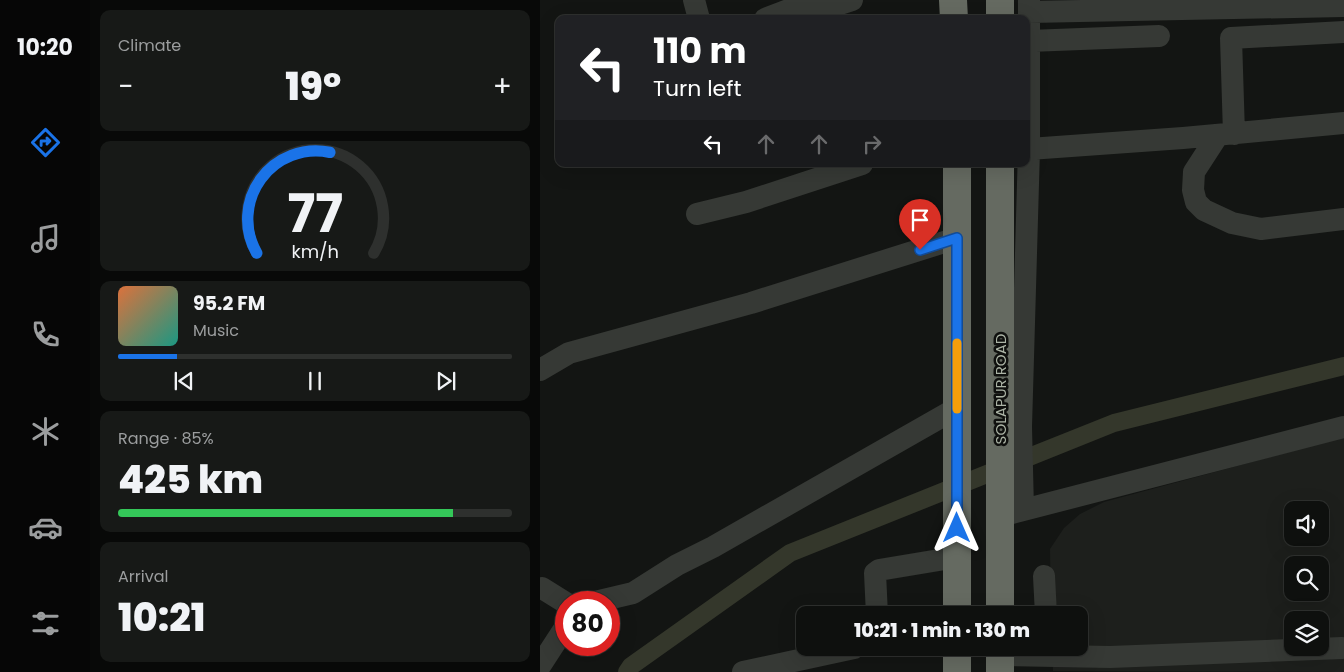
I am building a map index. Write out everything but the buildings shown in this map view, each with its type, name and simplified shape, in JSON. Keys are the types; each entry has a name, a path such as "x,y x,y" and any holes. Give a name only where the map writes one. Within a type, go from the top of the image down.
{"highway":[{"path":"953,0 954,15"},
{"path":"1000,0 1000,15"},
{"path":"957,167 957,606"},
{"name":"SOLAPUR ROAD","path":"1000,167 1012,503 1001,606"},
{"path":"956,672 957,656"}],"street":[{"path":"694,0 698,15"},
{"path":"775,15 813,0"},
{"path":"806,15 852,0"},
{"path":"1029,6 1344,6"},
{"path":"1344,32 1231,38 1226,134 1194,172 1193,190 1196,202 1204,210 1232,223 1261,229 1344,219"},
{"path":"1030,41 1160,36"},
{"path":"1030,149 1344,123"},
{"path":"697,214 746,202 853,167"},
{"path":"1011,435 1028,167"},
{"path":"540,370 568,353 751,303 957,238"},
{"path":"620,596 633,593 677,565 957,408"},
{"path":"1012,503 1344,427"},
{"path":"877,606 875,573 879,570 927,560 957,557"},
{"path":"1044,576 1046,606"},
{"path":"542,588 555,596"},
{"path":"540,666 555,643"},
{"path":"1088,655 1110,657 1342,648"},
{"path":"743,672 817,656"},
{"path":"1000,658 1016,656"}],"shaded area":[{"path":"1344,437 1344,672 1053,671 1052,656 1088,656 1088,606 1051,606 1050,549 1064,528 1080,514 1104,502"}],"waterway":[{"path":"627,672 631,666 790,553 1114,423 1344,366"}],"slow traffic":[{"path":"957,343 957,409"}],"route":[{"path":"920,250 957,238 957,528"}]}
